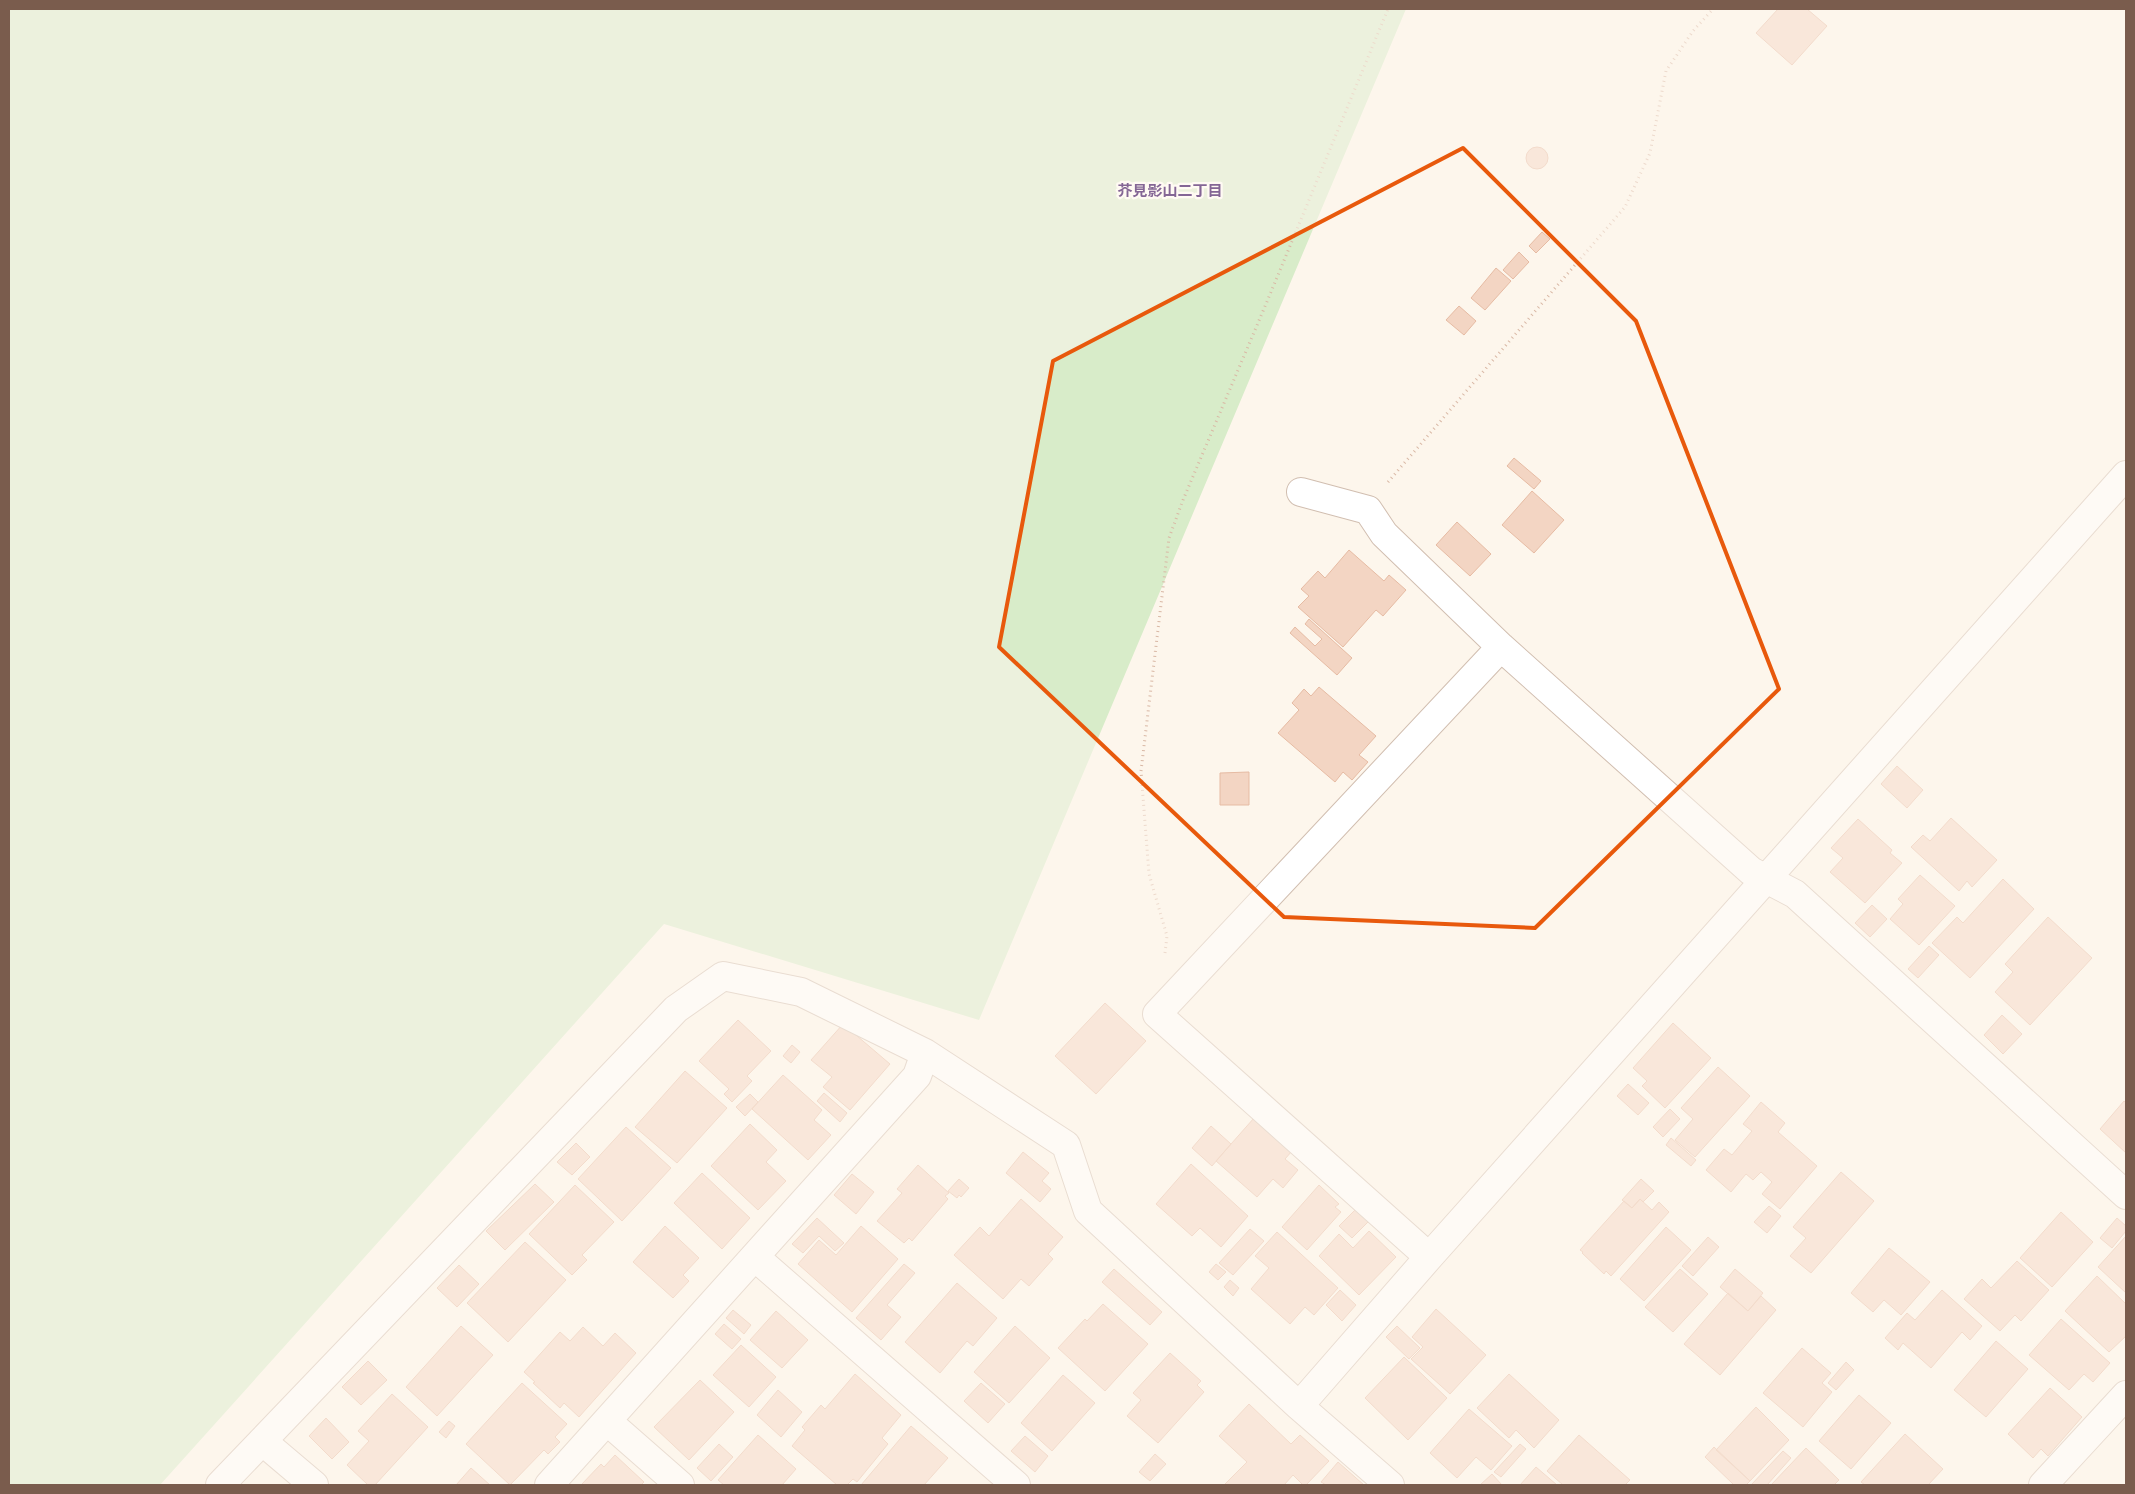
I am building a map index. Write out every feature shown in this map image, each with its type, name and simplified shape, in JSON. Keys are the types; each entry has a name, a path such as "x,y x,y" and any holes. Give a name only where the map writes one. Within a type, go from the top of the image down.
{"street":[{"path":"1299,1406 1429,1257 2126,475"},
{"path":"1301,492 1368,510 1384,534 1501,647 1751,871 1795,894 2126,1195"},
{"path":"1429,1257 1156,1014 1501,647"},
{"path":"220,1485 676,1009 723,976 801,992 925,1053 1066,1145 1088,1211 1299,1406 1390,1485"},
{"path":"550,1485 918,1076 925,1053"},
{"path":"755,1257 1016,1485"},
{"path":"2043,1485 2126,1395"},
{"path":"607,1421 680,1485"},
{"path":"262,1441 314,1485"}],"path":[{"path":"1164,956 1167,936 1149,874 1141,771 1169,538 1183,500 1388,9"},
{"path":"1368,510 1389,480 1625,206 1650,153 1666,71 1693,31 1713,9"}],"highlighted area":[{"path":"1463,148 1636,321 1779,689 1535,928 1284,917 999,647 1053,361"}],"green space":[{"path":"9,9 1406,9 979,1020 664,924 160,1485 9,1485"}],"building":[{"path":"1778,9 1807,9 1827,26 1792,65 1756,33"},
{"path":"1537,147 1545,150 1548,158 1545,166 1537,169 1529,166 1526,158 1529,150"},
{"path":"1542,232 1550,239 1536,253 1529,246"},
{"path":"1519,252 1529,262 1513,279 1503,270"},
{"path":"1496,268 1511,281 1485,310 1471,298"},
{"path":"1459,306 1476,321 1464,335 1446,320"},
{"path":"1514,458 1541,481 1534,489 1507,466"},
{"path":"1532,491 1564,520 1534,553 1502,525"},
{"path":"1457,522 1491,554 1470,576 1436,545"},
{"path":"1349,550 1384,581 1389,575 1406,590 1383,616 1376,610 1343,647 1298,607 1309,596 1301,589 1318,571 1325,578"},
{"path":"1309,619 1352,658 1337,675 1290,633 1295,627 1315,646 1322,639 1305,624"},
{"path":"1319,687 1376,736 1359,755 1368,762 1352,780 1343,772 1335,782 1278,733 1299,710 1292,703 1304,689 1311,696"},
{"path":"1897,766 1923,790 1907,808 1881,784"},
{"path":"1249,772 1249,805 1220,805 1220,773"},
{"path":"1951,818 1997,860 1972,887 1967,881 1959,891 1911,847 1923,835 1930,841"},
{"path":"1858,819 1892,850 1890,853 1902,863 1865,903 1830,872 1843,858 1831,848"},
{"path":"1920,875 1955,906 1919,945 1890,919 1903,904 1898,899"},
{"path":"2003,879 2034,909 1970,978 1932,943 1957,917 1963,923"},
{"path":"1872,905 1887,919 1870,937 1855,923"},
{"path":"2048,917 2092,958 2030,1025 1995,992 2013,972 2005,964"},
{"path":"1929,946 1939,955 1918,978 1908,969"},
{"path":"1105,1003 1146,1041 1096,1094 1055,1056"},
{"path":"2002,1015 2022,1034 2003,1054 1984,1035"},
{"path":"738,1020 771,1051 747,1076 752,1081 732,1102 724,1094 729,1089 699,1061"},
{"path":"1673,1023 1711,1058 1665,1108 1642,1086 1647,1081 1633,1068"},
{"path":"843,1024 890,1064 850,1110 823,1087 832,1077 811,1060"},
{"path":"792,1045 800,1052 791,1063 783,1056"},
{"path":"1718,1067 1750,1096 1695,1157 1675,1140 1693,1119 1681,1108"},
{"path":"685,1071 727,1108 677,1163 635,1127"},
{"path":"783,1075 822,1110 814,1120 831,1135 808,1160 752,1109"},
{"path":"1628,1084 1649,1103 1638,1115 1617,1096"},
{"path":"824,1093 847,1113 840,1122 817,1101"},
{"path":"750,1094 758,1102 745,1116 736,1107"},
{"path":"2124,1101 2126,1103 2126,1153 2100,1129"},
{"path":"1761,1102 1785,1123 1778,1132 1817,1166 1780,1209 1762,1194 1772,1182 1761,1172 1753,1180 1746,1174 1731,1192 1706,1170 1724,1149 1732,1155 1752,1131 1743,1124"},
{"path":"1670,1109 1680,1119 1663,1137 1653,1127"},
{"path":"1254,1118 1292,1151 1285,1159 1298,1170 1283,1188 1273,1179 1257,1197 1216,1161"},
{"path":"750,1124 777,1150 766,1162 786,1181 758,1210 711,1166"},
{"path":"1211,1126 1231,1144 1212,1166 1192,1148"},
{"path":"626,1127 671,1168 622,1221 578,1179"},
{"path":"1671,1138 1696,1160 1691,1166 1666,1145"},
{"path":"576,1143 590,1157 572,1175 557,1162"},
{"path":"1023,1152 1049,1173 1042,1181 1051,1189 1040,1202 1006,1173"},
{"path":"1191,1164 1248,1216 1221,1247 1200,1228 1192,1236 1156,1204"},
{"path":"918,1165 949,1193 945,1196 948,1199 912,1241 909,1238 904,1243 877,1221 902,1193 897,1189"},
{"path":"1841,1172 1874,1201 1811,1273 1790,1256 1806,1238 1793,1227"},
{"path":"702,1173 750,1218 722,1249 674,1203"},
{"path":"852,1174 874,1192 856,1214 834,1195"},
{"path":"959,1179 969,1188 961,1197 959,1195 957,1198 948,1191"},
{"path":"1641,1179 1654,1191 1643,1202 1640,1199 1632,1208 1622,1200"},
{"path":"535,1184 554,1202 505,1250 486,1231"},
{"path":"575,1185 614,1222 582,1255 587,1260 572,1275 529,1234"},
{"path":"1319,1185 1339,1204 1335,1207 1341,1212 1307,1250 1282,1227"},
{"path":"1021,1199 1063,1237 1048,1254 1053,1259 1029,1286 1021,1279 1003,1299 954,1255 980,1227 989,1236"},
{"path":"1640,1199 1652,1210 1659,1202 1669,1212 1611,1276 1606,1271 1604,1274 1580,1250 1624,1201 1632,1208"},
{"path":"1769,1206 1781,1216 1767,1233 1754,1222"},
{"path":"1357,1208 1370,1220 1352,1238 1339,1226"},
{"path":"2061,1212 2093,1242 2052,1287 2020,1258"},
{"path":"817,1218 844,1243 835,1251 819,1236 803,1253 792,1244"},
{"path":"2117,1218 2126,1226 2126,1231 2112,1248 2100,1238"},
{"path":"665,1226 699,1258 683,1275 689,1281 673,1298 633,1262"},
{"path":"861,1226 898,1259 852,1312 798,1264 819,1240 836,1255"},
{"path":"1666,1227 1691,1250 1644,1301 1620,1279"},
{"path":"1250,1229 1264,1241 1233,1275 1219,1263"},
{"path":"1369,1231 1396,1257 1359,1295 1319,1256 1339,1234 1353,1248"},
{"path":"1277,1232 1338,1288 1314,1315 1305,1307 1290,1324 1251,1289 1269,1268 1255,1256"},
{"path":"2126,1236 2126,1293 2098,1267"},
{"path":"1708,1237 1719,1247 1693,1276 1682,1266"},
{"path":"525,1242 566,1280 508,1342 467,1303"},
{"path":"1889,1248 1930,1282 1901,1315 1884,1300 1873,1312 1851,1293"},
{"path":"2017,1261 2049,1290 2021,1321 2015,1315 2000,1331 1964,1299 1982,1279 1991,1288"},
{"path":"904,1264 915,1273 887,1305 901,1317 881,1340 856,1318"},
{"path":"1216,1264 1226,1272 1218,1280 1209,1272"},
{"path":"459,1265 479,1284 457,1307 437,1288"},
{"path":"1114,1269 1162,1312 1150,1325 1102,1282"},
{"path":"1680,1269 1708,1294 1673,1332 1645,1307"},
{"path":"1735,1269 1763,1293 1748,1311 1720,1287"},
{"path":"2097,1276 2126,1304 2126,1336 2109,1352 2065,1311"},
{"path":"1230,1280 1239,1288 1233,1296 1224,1287"},
{"path":"957,1283 997,1318 973,1346 967,1341 940,1373 905,1342"},
{"path":"1340,1290 1356,1305 1342,1321 1326,1305"},
{"path":"1942,1290 1982,1326 1970,1340 1962,1332 1931,1368 1903,1343 1898,1350 1885,1338 1907,1313 1915,1320"},
{"path":"1728,1293 1748,1311 1761,1296 1776,1310 1720,1375 1684,1344"},
{"path":"1103,1304 1148,1344 1105,1391 1058,1348 1085,1319 1087,1321"},
{"path":"1436,1309 1486,1355 1450,1394 1411,1359 1423,1347 1412,1337"},
{"path":"733,1310 751,1325 744,1334 726,1318"},
{"path":"776,1311 808,1340 782,1368 750,1340"},
{"path":"2061,1319 2110,1363 2093,1382 2084,1374 2069,1390 2029,1355"},
{"path":"724,1324 741,1339 732,1349 715,1334"},
{"path":"461,1326 493,1355 437,1416 406,1387"},
{"path":"1015,1326 1050,1358 1009,1403 974,1372"},
{"path":"1397,1326 1420,1348 1409,1359 1386,1337"},
{"path":"583,1327 603,1346 615,1333 636,1353 579,1417 564,1403 560,1408 524,1372 560,1332 570,1341"},
{"path":"1996,1341 2028,1369 1986,1417 1954,1390"},
{"path":"741,1345 776,1377 749,1407 713,1375"},
{"path":"1802,1348 1831,1373 1822,1383 1832,1392 1803,1427 1763,1393"},
{"path":"1170,1353 1201,1381 1197,1385 1204,1392 1158,1443 1127,1416 1141,1400 1133,1393"},
{"path":"1404,1357 1447,1398 1408,1440 1365,1398"},
{"path":"368,1361 387,1380 361,1405 342,1387"},
{"path":"1846,1362 1854,1370 1836,1390 1828,1383"},
{"path":"855,1374 901,1415 882,1438 888,1444 857,1482 853,1479 847,1485 837,1485 792,1446 805,1430 802,1427 821,1405 825,1409"},
{"path":"1509,1374 1559,1420 1534,1448 1516,1430 1509,1438 1477,1408"},
{"path":"1063,1375 1095,1403 1052,1451 1021,1423"},
{"path":"700,1380 734,1412 689,1460 654,1427"},
{"path":"522,1383 567,1424 555,1437 560,1442 548,1454 544,1450 510,1485 466,1444"},
{"path":"981,1383 1005,1404 988,1423 964,1401"},
{"path":"2050,1388 2082,1417 2048,1456 2041,1449 2033,1458 2008,1434"},
{"path":"778,1390 802,1412 781,1437 757,1415"},
{"path":"392,1394 428,1427 375,1485 368,1485 347,1465 369,1441 358,1431"},
{"path":"1859,1395 1891,1423 1851,1469 1819,1441"},
{"path":"1249,1404 1291,1444 1300,1435 1329,1461 1306,1485 1303,1485 1293,1475 1284,1485 1224,1485 1247,1462 1219,1436"},
{"path":"1756,1407 1789,1440 1750,1481 1716,1450"},
{"path":"1469,1409 1512,1446 1491,1470 1476,1457 1457,1478 1430,1453"},
{"path":"326,1418 349,1442 332,1459 309,1436"},
{"path":"449,1421 455,1426 446,1438 439,1432"},
{"path":"911,1426 948,1458 924,1485 861,1485"},
{"path":"1905,1434 1943,1469 1928,1485 1865,1485 1861,1482"},
{"path":"758,1435 796,1469 782,1485 724,1485 718,1480"},
{"path":"1579,1435 1630,1480 1625,1485 1563,1485 1547,1471"},
{"path":"1025,1436 1048,1456 1035,1472 1011,1451"},
{"path":"719,1444 733,1457 711,1481 697,1468"},
{"path":"1520,1444 1526,1449 1501,1477 1494,1472"},
{"path":"1714,1447 1750,1481 1746,1485 1734,1485 1705,1457"},
{"path":"1806,1448 1839,1480 1834,1485 1771,1485"},
{"path":"1783,1451 1791,1458 1767,1485 1751,1485"},
{"path":"1155,1454 1166,1464 1150,1481 1139,1472"},
{"path":"615,1455 644,1482 641,1485 581,1485 601,1464 604,1467"},
{"path":"1338,1462 1364,1485 1326,1485 1321,1482"},
{"path":"1536,1467 1557,1485 1520,1485"},
{"path":"471,1468 490,1485 456,1485"},
{"path":"1492,1474 1502,1485 1480,1485"}],"district":[{"name":"芥見影山二丁目","path":"1170,190"}]}
